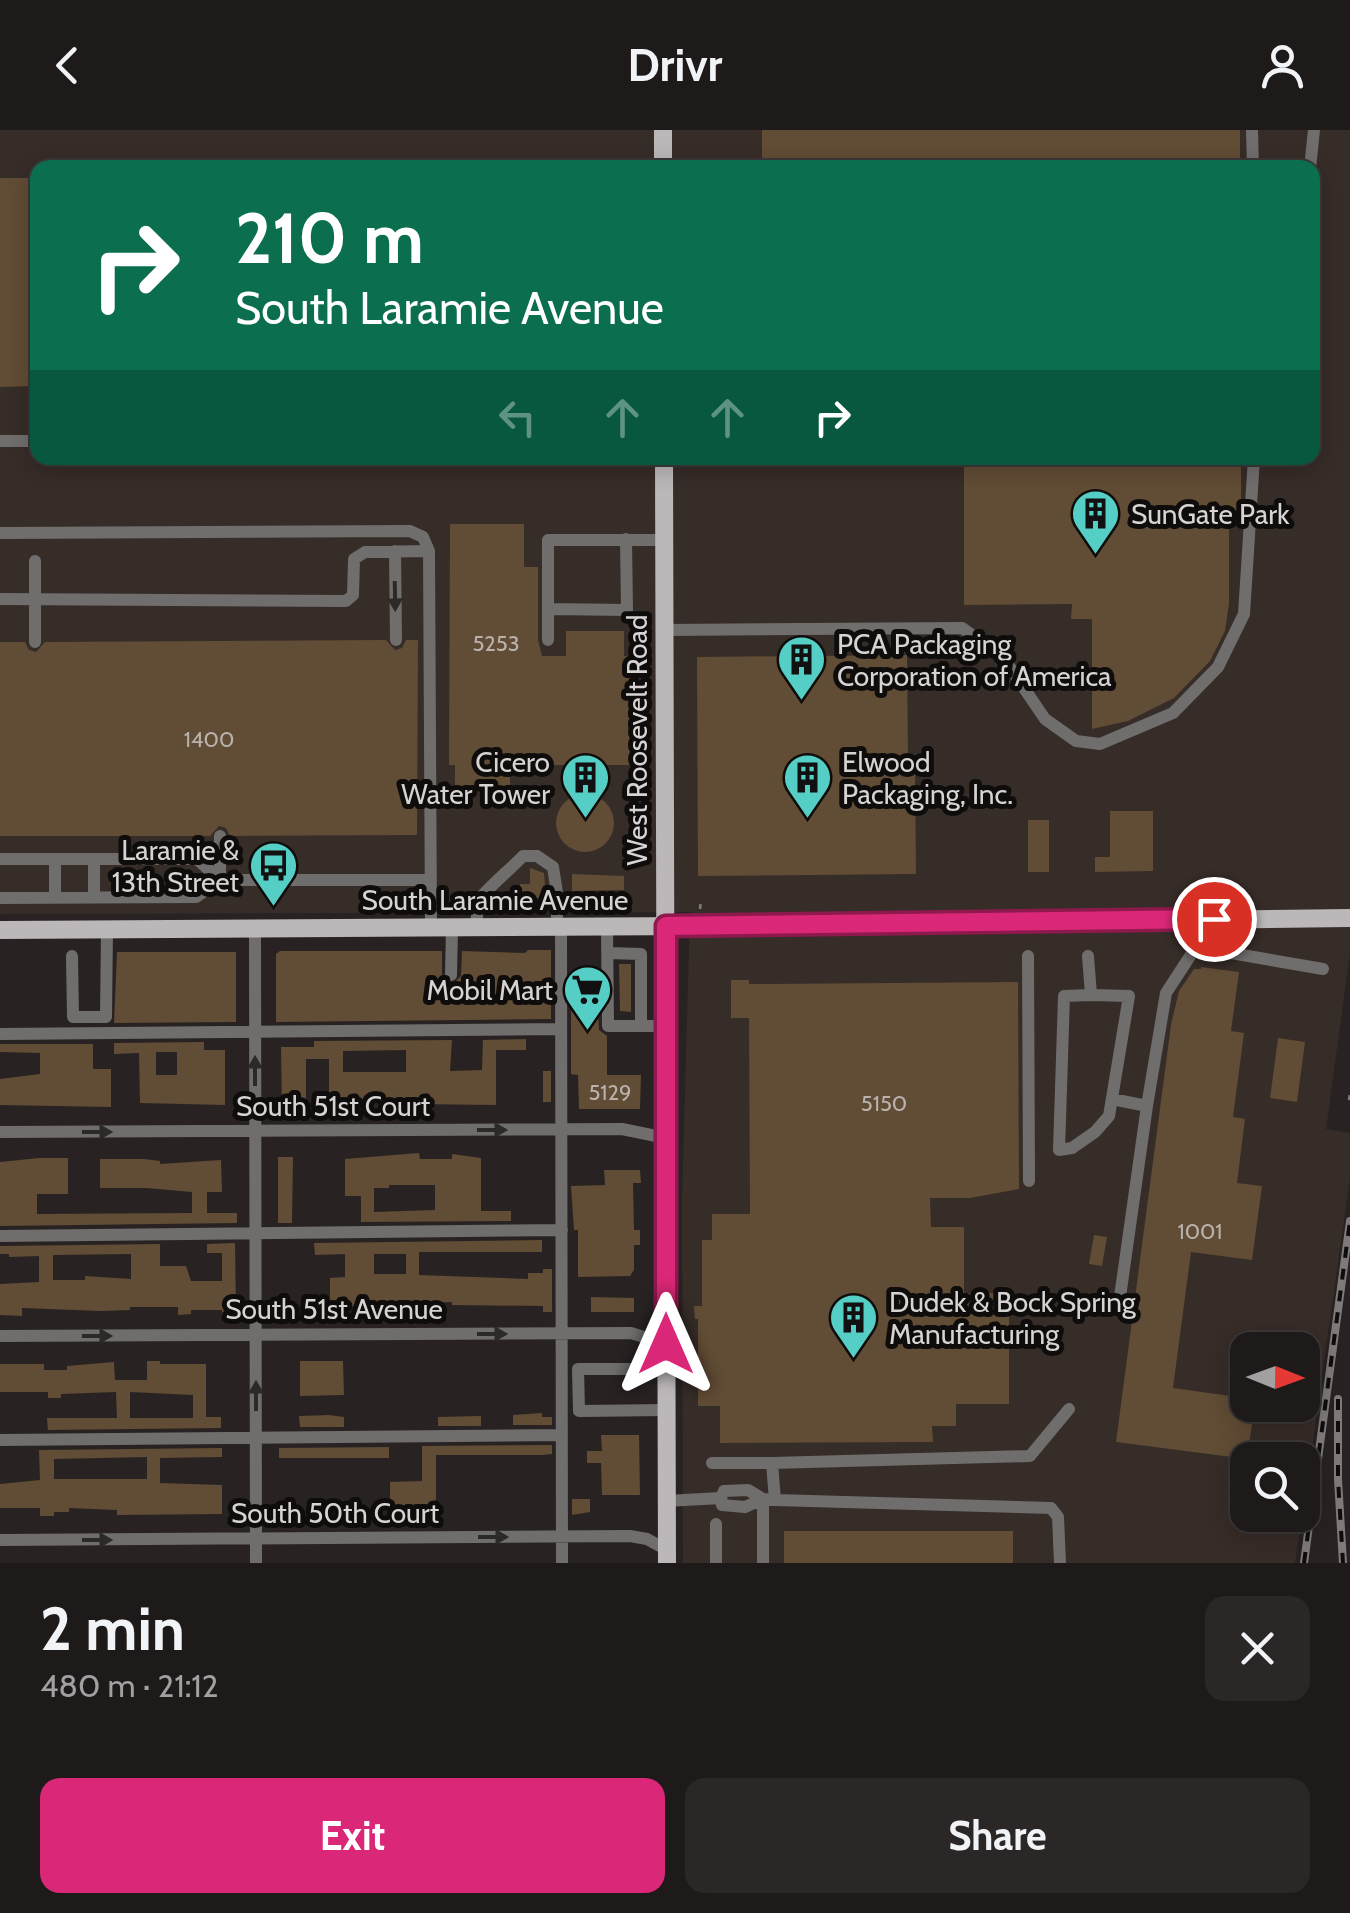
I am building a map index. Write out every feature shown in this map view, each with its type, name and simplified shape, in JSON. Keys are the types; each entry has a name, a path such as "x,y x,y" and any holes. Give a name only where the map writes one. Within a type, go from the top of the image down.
{"main road":[{"path":"663,130 663,160"},
{"name":"West Roosevelt Road","path":"664,465 667,1556"},
{"name":"South Laramie Avenue","path":"0,930 1350,918"}],"street":[{"path":"1252,130 1253,160"},
{"path":"1311,160 1314,130"},
{"path":"0,441 30,440"},
{"path":"664,630 962,628 1002,657 1045,719 1076,741 1100,744 1173,714 1218,667 1244,614 1254,465"},
{"path":"0,533 410,532 424,537 429,550 431,928"},
{"path":"548,609 627,610 626,539"},
{"path":"548,640 548,540 664,540"},
{"path":"0,599 346,601 353,595 354,559 364,552 429,550"},
{"path":"395,551 396,640"},
{"path":"34,561 35,642"},
{"path":"220,836 220,880"},
{"path":"477,927 479,899 522,856 537,856 553,867 559,927 561,1029 562,1563"},
{"path":"0,859 197,859 220,880"},
{"path":"55,859 55,898"},
{"path":"94,859 94,898"},
{"path":"0,898 196,897 220,880 431,880"},
{"path":"451,975 452,927"},
{"path":"608,927 608,1026 666,1026"},
{"path":"255,928 256,1563"},
{"path":"72,956 73,1017 106,1018 107,929"},
{"path":"1118,1312 1166,993 1196,947 1323,969"},
{"path":"608,952 641,954 642,1026"},
{"path":"1028,956 1029,1181"},
{"path":"1088,956 1091,994"},
{"path":"1091,994 1129,996 1109,1116 1072,1148 1059,1150 1064,996 1091,994"},
{"path":"0,1034 561,1029"},
{"path":"1112,1099 1147,1106"},
{"name":"South 51st Court","path":"0,1132 561,1130 642,1131 666,1138"},
{"path":"0,1236 562,1230"},
{"name":"South 51st Avenue","path":"0,1336 562,1333 639,1334 666,1344"},
{"path":"666,1369 578,1369 579,1411 666,1410"},
{"path":"712,1462 1030,1456 1068,1408"},
{"path":"0,1440 562,1435"},
{"path":"763,1563 772,1463"},
{"path":"666,1501 721,1498 724,1491 748,1490 769,1500 1051,1508 1058,1517 1060,1563"},
{"path":"716,1524 716,1563"},
{"name":"South 50th Court","path":"0,1540 638,1536 667,1556"}],"path":[{"path":"700,900 700,909"},
{"path":"1349,1100 1350,1094"}],"shaded area":[{"path":"0,130 1350,130 1350,953 1326,1129 1350,1133 1350,1178 1320,1391 1320,1332 1230,1332 1230,1422 1316,1422 1313,1442 1230,1442 1230,1532 1300,1532 1295,1563 683,1563 682,1199 690,912 0,914"}],"building":[{"path":"762,130 1240,130 1240,160 762,160"},
{"path":"0,178 30,178 30,386 0,387"},
{"name":"SunGate Park","path":"964,465 1241,465 1241,511 1229,511 1229,603 1225,631 1210,661 1174,698 1128,721 1092,729 1092,619 1071,619 1072,604 964,605"},
{"path":"450,524 524,524 524,567 538,567 538,640 542,656 566,656 566,631 624,631 624,656 630,656 630,765 510,765 510,786 455,786 455,765 449,765"},
{"path":"386,640 395,650 402,648 406,640 418,640 417,835 230,836 226,828 219,826 210,836 0,836 0,642 25,642 29,650 36,652 45,642"},
{"path":"907,655 908,758 930,758 930,769 915,769 916,874 698,876 697,657"},
{"name":"Cicero Water Tower","path":"585,794 605,803 614,823 605,843 585,852 565,843 556,823 565,803"},
{"path":"1110,811 1153,811 1153,871 1095,872 1095,857 1110,857"},
{"path":"1028,820 1049,820 1049,872 1028,872"},
{"path":"530,868 544,873 546,898 520,898 520,884 530,884"},
{"path":"572,874 624,876 624,890 572,891"},
{"path":"551,950 551,1019 276,1022 276,954 280,951 442,951 442,979 452,985 461,976 462,951"},
{"path":"117,952 236,952 236,1022 114,1023"},
{"path":"619,964 631,964 631,1012 620,1011"},
{"path":"1194,969 1239,972 1231,1031 1244,1033 1233,1117 1245,1119 1237,1183 1262,1186 1252,1260 1191,1252 1173,1388 1230,1396 1230,1422 1252,1422 1249,1442 1230,1442 1230,1457 1116,1442 1171,1025 1179,991"},
{"path":"571,972 589,972 588,1009 598,1009 599,1030 607,1036 607,1075 641,1075 640,1109 579,1109 578,1075 571,1074"},
{"path":"731,980 749,980 749,984 1018,982 1019,1189 970,1198 930,1198 931,1227 964,1227 964,1293 1009,1293 1009,1404 956,1404 956,1426 932,1426 933,1442 720,1443 720,1406 698,1406 698,1319 694,1306 702,1306 702,1240 712,1240 712,1214 750,1214 749,1018 731,1018"},
{"path":"1278,1038 1305,1042 1297,1102 1270,1098"},
{"path":"526,1039 526,1050 496,1050 496,1105 329,1103 329,1059 306,1059 306,1108 282,1109 281,1047 314,1047 314,1041 452,1040 450,1071 482,1070 483,1040","holes":["406,1050 406,1072 343,1072 343,1051"]},
{"path":"204,1042 204,1050 225,1050 225,1105 140,1103 139,1053 114,1054 114,1043","holes":["156,1052 177,1052 177,1075 156,1075"]},
{"path":"0,1044 93,1044 93,1069 111,1069 111,1107 0,1105 0,1079 40,1074 40,1053 0,1052"},
{"path":"543,1071 551,1071 551,1102 543,1102"},
{"path":"419,1153 420,1159 452,1159 452,1154 481,1158 481,1211 511,1211 511,1221 361,1222 361,1196 345,1196 345,1159","holes":["435,1185 435,1210 374,1212 374,1188"]},
{"path":"278,1157 293,1157 292,1223 278,1223"},
{"path":"68,1158 68,1194 37,1194 37,1214 192,1213 192,1192 100,1188 100,1159 144,1159 160,1164 221,1160 222,1192 207,1192 207,1213 237,1213 237,1223 0,1226 0,1162"},
{"path":"604,1170 640,1170 641,1183 633,1183 634,1230 640,1230 640,1245 634,1245 634,1270 630,1276 578,1277 578,1230 574,1230 571,1186 605,1185"},
{"path":"1094,1235 1107,1237 1102,1266 1089,1264"},
{"path":"542,1240 542,1252 419,1252 419,1275 528,1279 528,1273 552,1269 552,1312 543,1312 543,1306 452,1302 404,1305 404,1309 343,1306 343,1310 330,1310 330,1278 345,1277 345,1254 315,1255 314,1243","holes":["374,1254 406,1254 406,1274 374,1274"]},
{"path":"235,1243 236,1314 191,1310 191,1314 178,1315 178,1307 130,1307 101,1311 22,1308 22,1316 0,1315 0,1284 39,1282 39,1256 9,1257 0,1254 0,1246 160,1244 160,1266 186,1266 191,1281 222,1281 222,1253 207,1253 207,1244","holes":["131,1254 131,1279 85,1276 85,1280 53,1280 53,1255"]},
{"path":"591,1297 634,1298 634,1312 591,1312"},
{"path":"147,1361 206,1364 206,1417 221,1417 221,1428 48,1430 47,1418 117,1418 116,1392 48,1398 48,1392 0,1392 0,1364 44,1364 44,1370 67,1370 67,1366 114,1362 115,1380 147,1380","holes":["130,1392 193,1395 193,1418 130,1418"]},
{"path":"300,1361 343,1361 344,1395 300,1396"},
{"path":"542,1413 542,1417 552,1417 552,1425 513,1425 513,1415"},
{"path":"299,1416 344,1417 344,1427 300,1427"},
{"path":"481,1416 481,1426 438,1426 438,1417"},
{"path":"601,1435 639,1435 640,1495 602,1495 601,1463 587,1463 587,1451 602,1451"},
{"path":"552,1445 552,1454 542,1455 436,1455 436,1509 390,1509 390,1482 422,1481 422,1446"},
{"path":"389,1447 389,1458 279,1458 279,1448"},
{"path":"222,1448 222,1457 160,1458 160,1483 222,1485 222,1514 117,1515 117,1510 69,1508 69,1512 40,1516 40,1508 0,1508 0,1484 40,1480 39,1450","holes":["147,1457 147,1479 54,1479 54,1459"]},
{"path":"572,1499 590,1499 590,1512 572,1515"},
{"path":"784,1531 1013,1531 1013,1563 784,1563"}],"railway":[{"path":"1304,1563 1350,1221"},
{"path":"1338,1399 1343,1563"}],"place":[{"name":"SunGate Park","path":"1096,556"},
{"name":"PCA Packaging Corporation of America","path":"802,702"},
{"name":"Cicero Water Tower","path":"585,820"},
{"name":"Elwood Packaging, Inc.","path":"807,820"},
{"name":"Laramie & 13th Street","path":"274,908"},
{"name":"Mobil Mart","path":"588,1032"},
{"name":"Dudek & Bock Spring Manufacturing","path":"854,1360"}],"route":[{"path":"666,1344 666,926 1214,919"}]}
